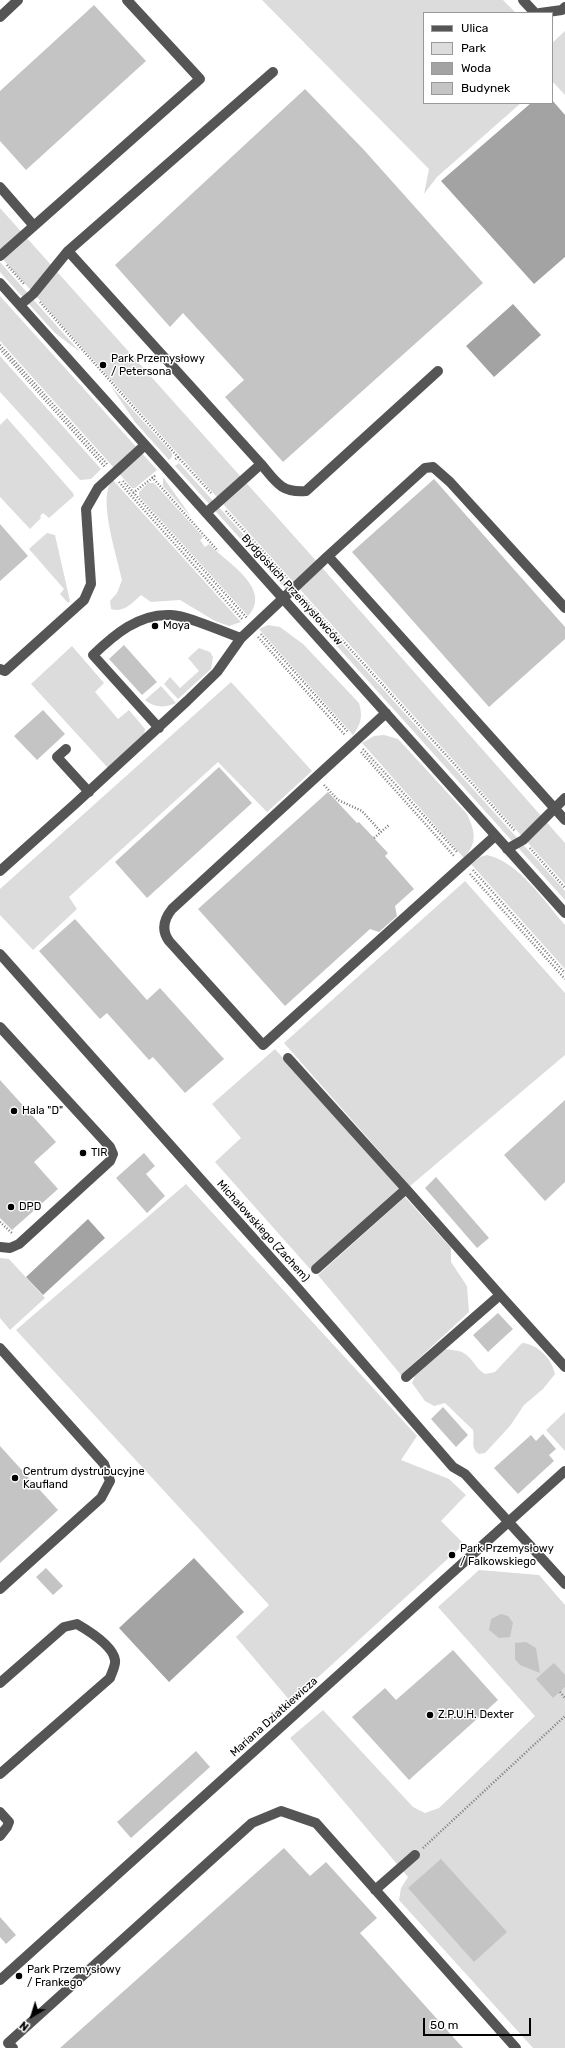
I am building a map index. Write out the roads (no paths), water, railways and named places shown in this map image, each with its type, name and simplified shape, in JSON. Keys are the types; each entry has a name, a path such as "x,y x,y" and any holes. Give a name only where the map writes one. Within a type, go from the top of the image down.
{"street":[{"path":"0,18 18,0"},
{"path":"0,256 200,79 127,0"},
{"path":"522,0 534,12"},
{"path":"547,12 562,10 565,7"},
{"path":"20,305 33,294 68,250 273,72"},
{"path":"0,187 34,226"},
{"path":"68,250 262,464 279,486 292,492 306,491 438,371"},
{"name":"Bydgoskich Przemysłowców","path":"0,283 565,913"},
{"path":"0,669 5,671 84,600 91,584 86,509 98,488 145,445"},
{"path":"206,513 262,464"},
{"path":"0,871 159,728 217,672 241,638 425,468 433,467 450,482 565,608"},
{"path":"328,556 565,820"},
{"path":"159,728 93,655 126,627 149,618 171,615 241,638"},
{"path":"386,713 172,909 167,916 164,925 165,934 169,941 263,1045 495,836"},
{"path":"66,749 57,757 89,792"},
{"path":"507,849 523,840 565,798"},
{"name":"Michałowskiego (Zachem)","path":"0,954 290,1279 453,1467 465,1474 565,1584"},
{"path":"0,1027 110,1147 113,1154 110,1162 19,1244 10,1248 0,1247"},
{"path":"288,1058 565,1366"},
{"path":"316,1269 406,1189"},
{"path":"406,1376 500,1295"},
{"path":"0,1348 104,1464 110,1481 102,1498 0,1589"},
{"name":"Mariana Dziatkiewicza","path":"0,1980 565,1471"},
{"path":"0,1683 64,1628 77,1624 93,1633 113,1653 115,1661 110,1678 0,1774"},
{"path":"13,2048 8,2043 252,1823 281,1811 316,1823 516,2048"},
{"path":"0,1812 9,1822 0,1836"},
{"path":"375,1890 415,1855"}],"water":[{"path":"553,101 565,115 565,257 534,284 441,181 530,104 553,104"},
{"path":"513,304 541,335 494,377 466,346"},
{"path":"88,1219 105,1238 43,1295 26,1277"},
{"path":"194,1558 244,1612 169,1682 119,1628"}],"place":[{"name":"Park Przemysłowy / Petersona","path":"103,365"},
{"name":"Moya","path":"155,626"},
{"name":"Hala \"D\"","path":"14,1111"},
{"name":"TIR","path":"83,1153"},
{"name":"DPD","path":"11,1207"},
{"name":"Centrum dystrubucyjne Kaufland","path":"15,1478"},
{"name":"Park Przemysłowy / Falkowskiego","path":"452,1555"},
{"name":"Z.P.U.H. Dexter","path":"430,1715"},
{"name":"Park Przemysłowy / Frankego","path":"19,1976"}]}
